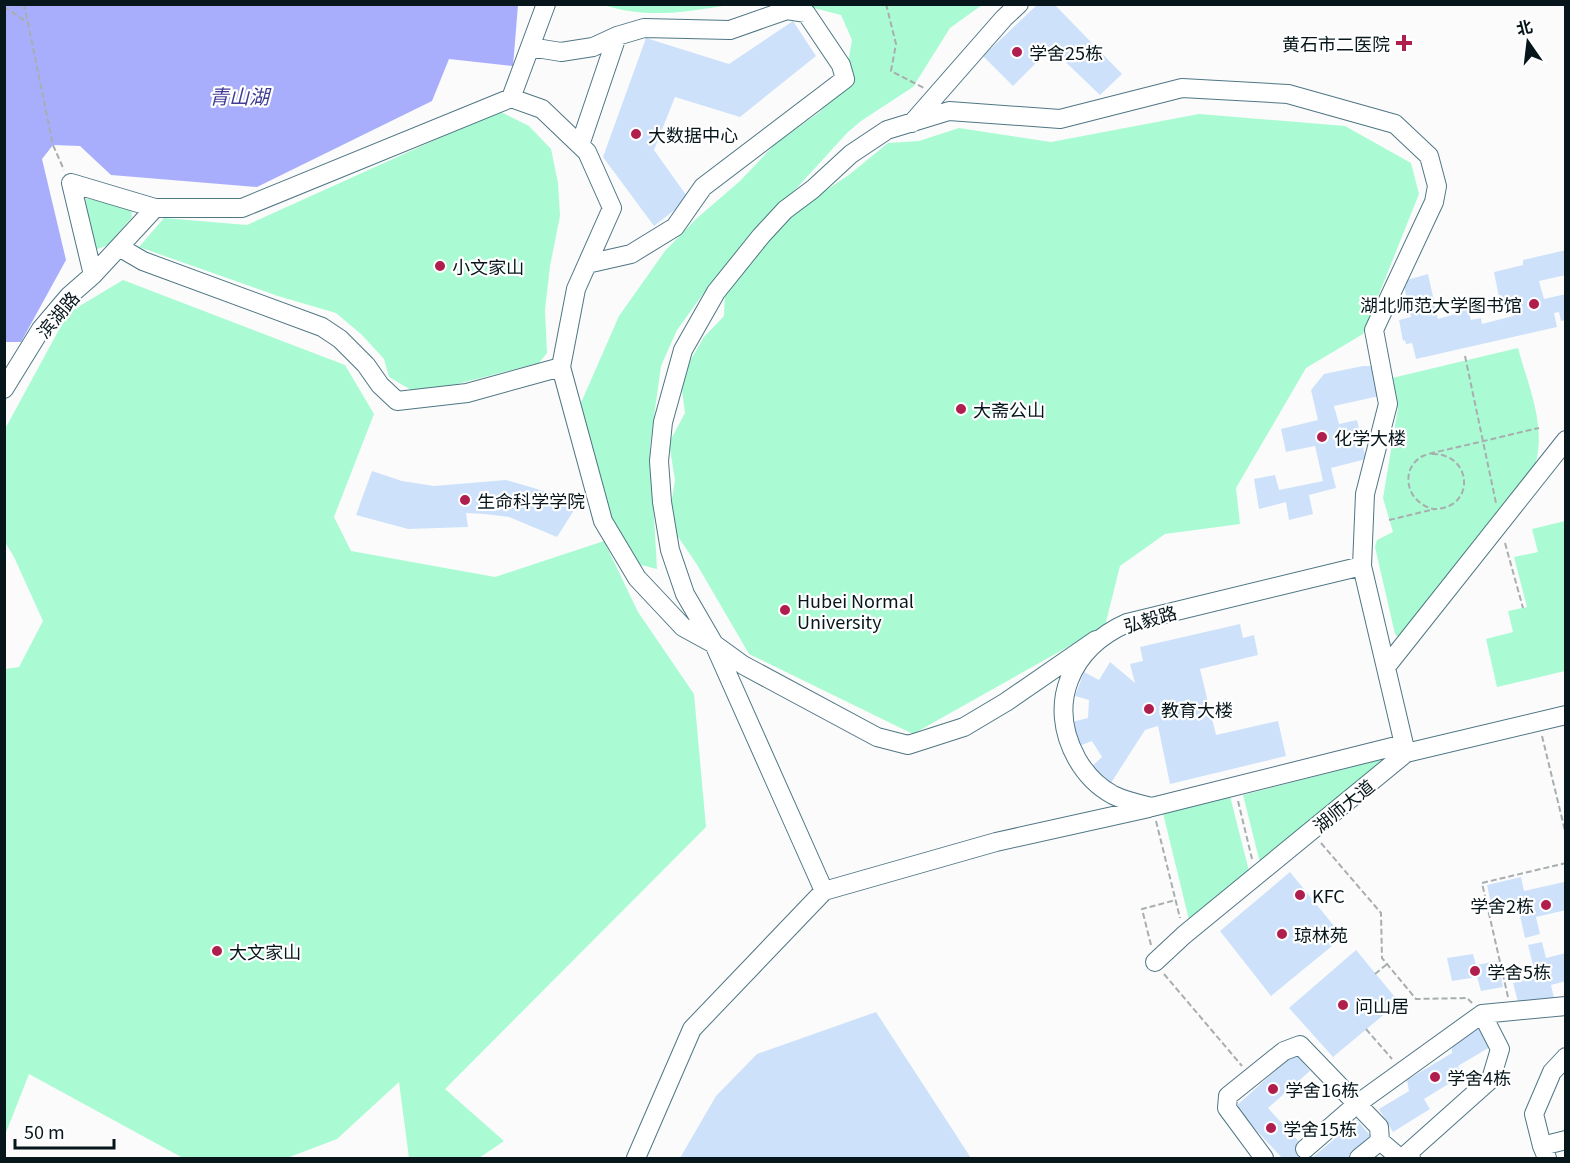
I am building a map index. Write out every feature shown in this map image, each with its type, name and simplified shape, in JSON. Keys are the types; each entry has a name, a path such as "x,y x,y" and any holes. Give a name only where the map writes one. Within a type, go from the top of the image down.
{"street":[{"path":"511,98 546,4"},
{"path":"910,124 1019,4"},
{"path":"530,47 561,52 593,47 617,36 644,28 730,30 787,10 806,13 841,65 845,79 703,187 675,227 631,254 587,264"},
{"path":"580,145 617,36"},
{"path":"825,891 714,644 685,594 670,550 662,502 659,461 663,422 683,350 716,292 761,236 785,210 813,189 851,154 887,130 949,111 1060,119 1182,88 1288,94 1395,124 1430,156 1437,186 1434,202 1374,330 1388,404 1365,494 1362,566 1405,748"},
{"path":"93,276 71,183 155,208 242,208 511,98 542,109 587,152 612,208 576,289 561,367 603,521 636,578 683,627 714,644 743,665 877,737 908,745 964,727 1006,702 1096,640"},
{"name":"滨湖路","path":"4,389 41,329 69,296 93,276 155,208"},
{"path":"119,247 143,261 322,327 340,339 397,401 467,393 561,367"},
{"path":"1386,667 1566,440"},
{"name":"弘毅路","path":"1362,566 1127,623 1096,640 1081,656 1066,691 1063,715 1069,744 1084,771 1111,794 1133,803 1152,807 1234,786 1405,748"},
{"name":"湖师大道","path":"1155,962 1184,935 1311,831 1405,748 1566,715"},
{"path":"636,1158 692,1029 825,891 996,842 1152,807"},
{"path":"1305,1149 1357,1104 1482,1014 1566,1006"},
{"path":"1264,1158 1227,1108 1228,1096 1284,1051 1300,1045 1379,1127 1380,1141 1400,1158 1409,1156 1491,1079 1500,1049 1482,1014"},
{"path":"1566,1057 1552,1072 1534,1114 1544,1152 1566,1140"},
{"path":"1359,1158 1380,1141"}],"path":[{"path":"24,4 53,145 60,165 71,183"},
{"path":"886,4 896,44 891,71 936,94"},
{"path":"4,7 27,22"},
{"path":"1465,356 1500,523 1523,608"},
{"path":"1435,509 1423,505 1408,486 1408,474 1412,465 1421,457 1539,428"},
{"path":"1389,520 1447,506 1460,498 1465,487 1464,476 1457,463 1447,456 1432,454"},
{"path":"1539,722 1566,835"},
{"path":"1234,786 1256,876"},
{"path":"1152,807 1184,935"},
{"path":"1311,831 1381,913 1382,958 1416,999 1467,998"},
{"path":"1512,1011 1482,883 1566,863"},
{"path":"1176,900 1142,909 1155,962 1234,1056"},
{"path":"1375,974 1387,964"},
{"path":"1366,1029 1386,1052"}],"green space":[{"path":"604,5 729,5 682,12 651,13"},
{"path":"774,5 982,5 950,28 913,87 861,121 847,133 703,294 677,330 661,366 650,446 657,569 633,563 619,549 580,405 619,316 665,251 696,219 740,181 776,143 817,114 843,90 852,40 841,15 810,7"},
{"path":"499,111 529,126 551,149 558,183 560,216 550,266 545,310 547,353 539,363 418,394 389,377 384,359 362,335 336,313 278,296 139,247 164,218 247,225"},
{"path":"1199,114 1345,126 1411,163 1419,194 1363,334 1306,368 1236,488 1240,524 1165,534 1120,566 1105,626 913,734 749,654 696,563 674,531 671,505 675,480 669,443 685,413 682,390 690,361 704,337 724,316 725,290 742,275 767,237 790,215 850,174 888,143 919,141 959,128 1051,142"},
{"path":"83,198 126,206 131,209 132,217 108,245 98,249 91,245"},
{"path":"123,280 345,365 374,414 334,517 351,551 495,577 604,541 638,612 694,694 706,827 445,1089 504,1141 479,1158 409,1158 399,1082 337,1139 287,1158 183,1158 29,1074 5,1135 5,669 19,667 43,621 5,542 5,429 68,313"},
{"path":"1518,348 1538,421 1538,451 1535,465 1401,640 1395,634 1375,547 1377,540 1393,532 1383,498 1398,408 1392,378"},
{"path":"1565,521 1565,671 1497,687 1486,639 1513,632 1508,611 1527,607 1514,557 1538,552 1532,529"},
{"path":"1387,758 1260,863 1243,795"},
{"path":"1230,796 1249,871 1190,924 1163,813"}],"water":[{"name":"青山湖","path":"4,5 518,5 513,66 449,59 432,101 257,187 111,175 80,146 53,145 42,159 66,260 21,342 5,342"}],"building":[{"name":"学舍25栋","path":"1038,4 1054,4 1122,74 1100,95 1051,48 1013,86 983,56"},
{"name":"大数据中心","path":"793,21 816,56 740,117 675,97 654,150 689,199 654,226 603,157 646,38 729,64"},
{"name":"湖北师范大学图书馆","path":"1566,250 1566,275 1539,281 1544,299 1566,294 1566,320 1561,321 1559,312 1554,313 1557,327 1416,359 1412,343 1406,344 1405,340 1403,341 1399,320 1411,317 1404,286 1407,285 1407,280 1428,274 1438,319 1455,314 1454,301 1457,298 1467,302 1471,320 1481,318 1482,324 1513,316 1509,299 1500,302 1494,272 1523,265 1523,260"},
{"name":"化学大楼","path":"1374,366 1379,396 1334,406 1339,424 1357,420 1366,459 1331,468 1336,488 1309,495 1313,514 1289,520 1286,502 1259,509 1254,479 1275,475 1279,490 1323,481 1315,446 1286,452 1281,429 1318,420 1311,390 1324,374"},
{"name":"生命科学学院","path":"372,471 402,481 434,486 506,480 561,496 578,504 557,537 509,517 485,514 466,513 468,527 408,529 356,515"},
{"name":"教育大楼","path":"1240,624 1243,638 1254,635 1258,655 1200,669 1216,735 1278,721 1286,756 1170,784 1158,726 1145,730 1111,783 1090,768 1102,757 1092,741 1079,746 1072,722 1088,718 1089,700 1075,696 1084,672 1099,680 1110,662 1135,683 1130,664 1143,661 1140,647"},
{"name":"琼林苑","path":"1290,872 1343,937 1271,996 1220,931"},
{"name":"学舍2栋","path":"1521,877 1524,891 1564,882 1566,890 1566,910 1536,917 1540,934 1525,938 1519,911 1528,909 1526,901 1492,909 1487,885"},
{"path":"1542,942 1546,958 1566,953 1566,981 1551,985 1554,998 1519,1006 1513,983 1545,975 1544,970 1535,973 1528,945"},
{"name":"问山居","path":"1356,950 1399,1002 1333,1057 1289,1008"},
{"name":"学舍5栋","path":"1473,954 1476,965 1498,961 1503,987 1481,991 1477,977 1452,981 1447,958"},
{"path":"876,1012 971,1158 680,1158 716,1096 757,1054"},
{"name":"学舍4栋","path":"1477,1026 1490,1047 1458,1066 1463,1075 1424,1099 1430,1109 1393,1132 1379,1109 1409,1091 1407,1080 1452,1053 1452,1042"},
{"path":"1295,1053 1310,1071 1268,1108 1313,1157 1357,1120 1374,1140 1352,1158 1282,1158 1235,1107"}],"place":[{"name":"黄石市二医院","path":"1404,43"},
{"name":"学舍25栋","path":"1017,52"},
{"name":"大数据中心","path":"636,134"},
{"name":"小文家山","path":"440,266"},
{"name":"湖北师范大学图书馆","path":"1534,304"},
{"name":"大斋公山","path":"961,409"},
{"name":"化学大楼","path":"1322,437"},
{"name":"生命科学学院","path":"465,500"},
{"name":"Hubei Normal University","path":"785,610"},
{"name":"教育大楼","path":"1149,709"},
{"name":"KFC","path":"1300,895"},
{"name":"学舍2栋","path":"1546,905"},
{"name":"琼林苑","path":"1282,934"},
{"name":"大文家山","path":"217,951"},
{"name":"学舍5栋","path":"1475,971"},
{"name":"问山居","path":"1343,1005"},
{"name":"学舍4栋","path":"1435,1077"},
{"name":"学舍16栋","path":"1273,1089"},
{"name":"学舍15栋","path":"1271,1128"}]}
